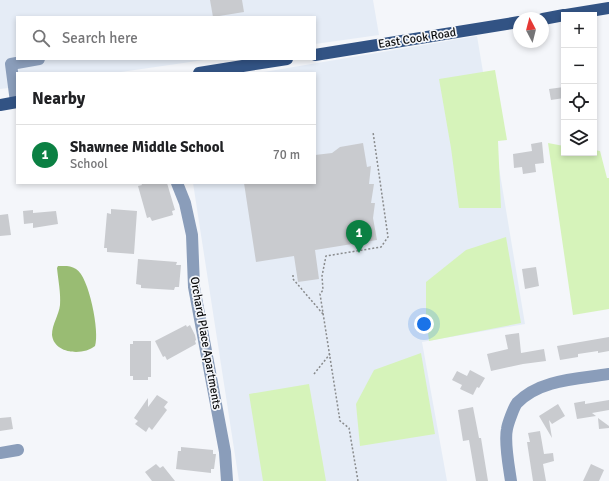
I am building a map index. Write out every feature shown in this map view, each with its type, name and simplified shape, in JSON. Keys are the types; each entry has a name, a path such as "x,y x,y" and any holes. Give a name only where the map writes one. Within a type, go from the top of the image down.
{"main road":[{"path":"584,12 609,8"},
{"path":"549,18 561,16"},
{"name":"East Cook Road","path":"316,54 513,23"},
{"path":"205,72 281,60"},
{"path":"0,105 16,102"}],"street":[{"path":"16,96 11,64 33,60"},
{"name":"Orchard Place Apartments","path":"178,184 185,203 192,235 194,286 225,452 227,481"},
{"path":"511,481 507,458 507,429 516,404 532,390 554,383 609,374"},
{"path":"0,453 18,450"}],"path":[{"path":"358,481 349,428 340,421 320,294 324,290 322,276 326,256 381,247 388,237 373,132"},
{"path":"293,275 293,279 324,314"},
{"path":"314,374 330,354"}],"shaded area":[{"path":"0,0 373,0 379,35 316,44 316,16 16,16 16,60 204,60 121,72 16,72 16,87 0,89"},
{"path":"477,36 525,324 422,342 447,481 239,481 193,184 316,184 316,72 264,72"},
{"path":"495,70 507,140 498,141 501,208 459,208 451,148 439,79"},
{"path":"548,143 561,145 561,156 597,156 597,150 600,151 607,178 609,178 609,309 573,315"},
{"path":"506,237 521,323 429,341 426,316 426,282 466,250"},
{"path":"58,266 69,266 76,269 81,274 85,282 92,305 96,329 95,346 90,349 77,352 70,351 58,346 54,341 52,331 60,305"},
{"path":"421,353 435,434 360,446 356,404 374,370"},
{"path":"309,384 326,481 263,481 249,394"}],"building":[{"path":"210,0 242,0 244,12 213,16"},
{"path":"561,87 561,98 551,100 549,89"},
{"path":"542,142 544,163 535,164 536,172 523,174 522,167 514,168 513,154 532,151 531,144"},
{"path":"363,143 367,167 371,166 369,184 374,184 371,203 375,203 373,218 377,240 315,250 319,279 298,282 294,256 256,262 244,184 316,184 316,155 332,153 340,147"},
{"path":"167,184 175,210 172,211 173,215 152,221 150,217 147,218 138,186"},
{"path":"111,209 137,211 134,254 107,252 107,248 104,248 107,213 111,214"},
{"path":"33,210 33,213 56,211 58,224 33,228 33,223 24,224 23,211"},
{"path":"8,214 11,235 0,236 0,215"},
{"path":"138,259 177,262 176,265 181,265 179,287 175,287 174,290 141,288 141,285 136,284"},
{"path":"536,267 539,286 525,289 522,269"},
{"path":"186,325 187,327 190,325 195,335 196,344 167,360 165,356 163,357 155,341"},
{"path":"519,333 521,353 544,349 546,361 491,371 487,354 508,349 505,335"},
{"path":"609,337 609,351 578,354 578,357 560,360 557,346"},
{"path":"133,341 151,341 151,377 148,377 148,380 133,380 133,376 130,376 130,344 133,344"},
{"path":"470,370 485,378 479,388 477,387 473,395 460,389 462,385 452,380 457,371 467,376"},
{"path":"157,395 168,402 164,407 167,410 152,430 149,427 146,432 135,424 138,421 134,418 148,398 148,407"},
{"path":"609,400 609,410 592,413 596,416 577,419 574,403 585,401 585,404"},
{"path":"558,404 565,416 552,424 549,420 552,438 539,416"},
{"path":"473,407 479,438 481,438 488,481 476,481 469,440 463,441 458,410"},
{"path":"11,417 13,429 0,431 0,418"},
{"path":"598,418 609,426 609,428 599,429"},
{"path":"540,431 544,454 553,453 554,461 543,464 546,481 533,481 527,442 530,442 528,433"},
{"path":"181,447 213,450 213,454 216,454 214,469 211,469 211,473 176,469 178,451 181,451"},
{"path":"156,464 160,468 163,466 175,481 152,481 145,472"},
{"path":"591,464 604,470 599,481 583,481"}],"place":[{"name":"Shawnee Middle School","path":"359,253"}]}
